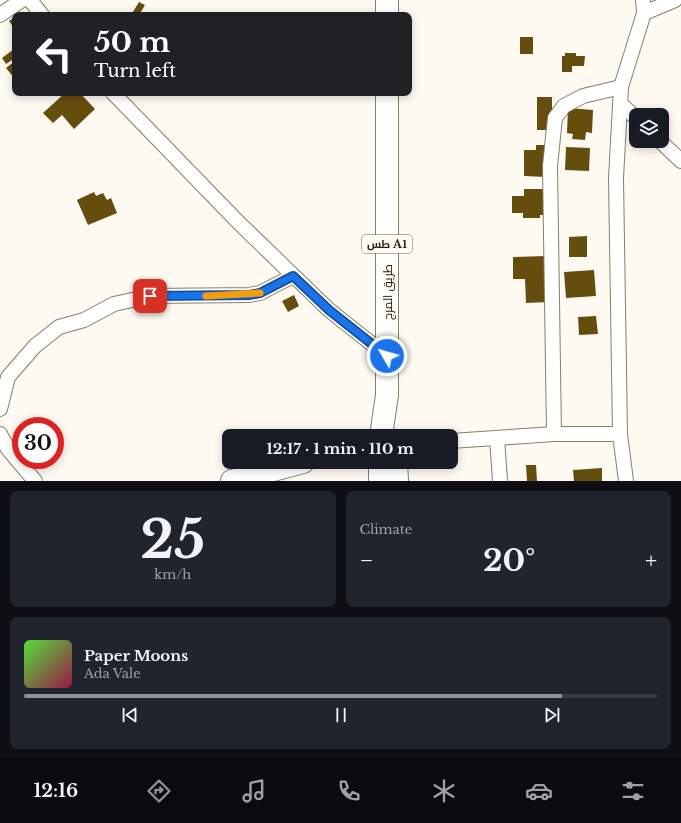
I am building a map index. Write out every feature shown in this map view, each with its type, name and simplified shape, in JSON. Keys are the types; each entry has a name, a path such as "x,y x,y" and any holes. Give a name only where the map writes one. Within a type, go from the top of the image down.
{"main road":[{"path":"387,0 387,12"},
{"name":"طريق المرج","path":"387,96 387,395"},
{"name":"طس A1","path":"382,429 387,395"},
{"name":"طس A1","path":"387,395 393,429"},
{"path":"232,481 277,469"},
{"path":"380,469 380,481"},
{"path":"396,469 397,481"}],"street":[{"path":"0,15 22,0"},
{"path":"30,0 40,12"},
{"path":"626,481 620,434 616,178 621,87 644,6 675,0"},
{"path":"554,434 550,166 555,118 564,106 583,96 621,87"},
{"path":"116,96 238,222 293,276 329,310 387,356"},
{"path":"621,104 629,111"},
{"path":"667,148 681,161"},
{"path":"0,410 8,377 35,346 59,327 84,320 114,304 150,296 249,295 260,293 293,276"},
{"path":"0,434 8,450 35,481"},
{"path":"458,441 554,434 620,434"},
{"path":"497,438 500,481"}],"building":[{"path":"139,2 145,5 141,12 133,12"},
{"path":"520,37 533,37 533,54 520,54"},
{"path":"12,50 12,60 6,64 2,58"},
{"path":"565,53 576,53 576,56 585,56 584,66 572,66 572,72 562,72 562,56 565,56"},
{"path":"12,63 12,75 6,68"},
{"path":"62,96 83,96 95,109 74,129 62,115 53,123 43,113"},
{"path":"537,97 552,97 552,130 537,130"},
{"path":"568,108 593,110 592,133 586,132 585,140 572,139 573,134 567,133"},
{"path":"536,145 544,145 544,153 546,154 546,177 524,176 524,150 536,150"},
{"path":"566,147 590,148 589,171 565,170"},
{"path":"524,189 547,189 547,215 540,215 540,218 523,218 523,213 512,213 512,196 524,196"},
{"path":"94,192 96,196 103,193 107,200 111,198 117,213 88,225 77,200"},
{"path":"587,236 587,257 569,257 569,237"},
{"path":"547,256 549,302 526,303 525,279 513,279 513,257"},
{"path":"594,270 596,296 566,298 564,272"},
{"path":"294,295 299,306 288,312 282,301"},
{"path":"596,316 598,334 579,335 578,317"},
{"path":"526,465 536,465 537,481 527,481"},
{"path":"602,468 602,481 574,481 573,470"}],"slow traffic":[{"path":"206,296 249,295 260,293"}],"route":[{"path":"150,296 175,297 249,295 260,293 293,276 329,310 387,356"}]}
